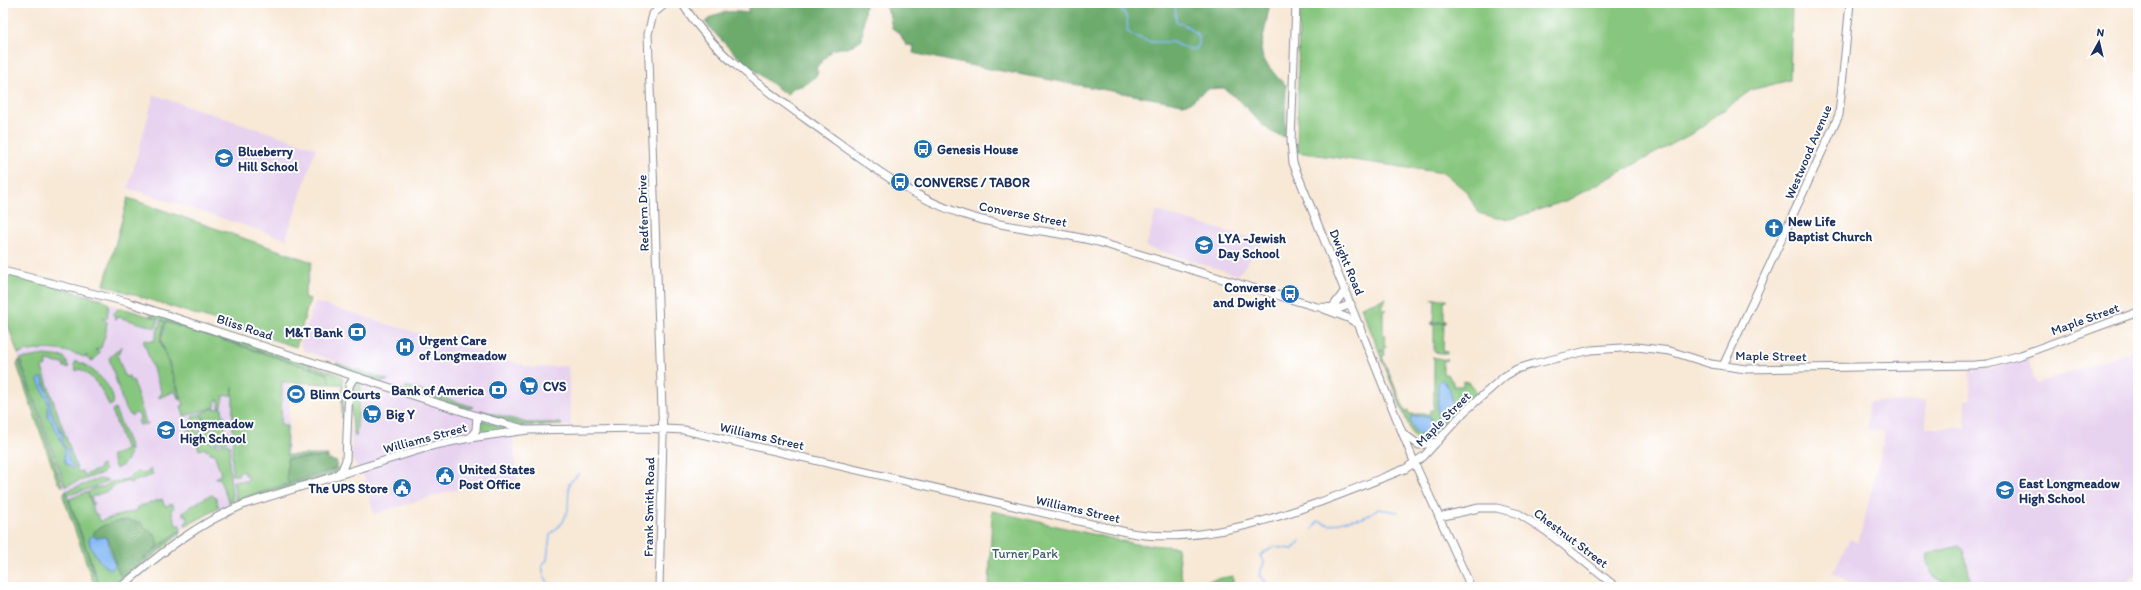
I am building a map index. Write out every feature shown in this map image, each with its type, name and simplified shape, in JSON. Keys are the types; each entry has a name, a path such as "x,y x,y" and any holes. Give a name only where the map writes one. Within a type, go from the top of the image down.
{"main road":[{"name":"Redfern Drive","path":"663,428 661,341 648,34 653,14 666,3"},
{"name":"Converse Street","path":"682,3 705,36 742,72 886,177 926,199 981,220 1015,228 1090,240 1323,308 1332,308 1351,304"},
{"name":"Dwight Road","path":"1296,3 1290,142 1292,157 1346,288 1415,464 1471,587"},
{"name":"Westwood Avenue","path":"1722,366 1839,115 1850,3"},
{"name":"Bliss Road","path":"3,271 127,302 477,416 528,430"},
{"path":"1332,308 1346,288"},
{"path":"1323,308 1348,318 1360,326"},
{"name":"Maple Street","path":"1415,464 1438,442 1465,412 1505,376 1517,369 1551,359 1591,350 1637,347 1670,351 1722,366 1760,369 1988,364 2022,354 2138,312"},
{"path":"339,370 349,388"},
{"path":"334,476 343,468 347,452 349,388 352,380 359,377"},
{"path":"470,438 476,430 477,416"},
{"name":"Williams Street","path":"120,587 181,538 224,513 257,500 435,445 470,438 528,430 663,428 691,432 1126,532 1154,536 1196,534 1264,520 1354,489 1415,464"},
{"name":"Frank Smith Road","path":"659,587 663,503 663,428"},
{"path":"1403,433 1419,445 1438,442"},
{"path":"347,452 351,464 359,469"},
{"name":"Chestnut Street","path":"1439,517 1479,508 1497,508 1519,514 1546,531 1616,587"}],"shaded area":[{"name":"Blueberry Hill School","path":"154,95 316,148 286,239 128,188"},
{"name":"LYA -Jewish Day School","path":"1156,211 1264,242 1238,275 1146,247"},
{"name":"Longmeadow High School","path":"3,273 103,298 103,301 110,304 285,360 284,382 290,383 288,454 283,454 251,494 229,502 228,504 187,526 109,587 99,587 3,313"},
{"path":"315,302 533,368 568,366 571,426 521,426 513,434 517,480 454,490 374,514 364,476 351,458 352,388 358,369 302,350 303,347 300,345"},
{"name":"East Longmeadow High School","path":"2138,348 2138,572 2121,587 1856,587 1832,573 1850,539 1858,543 1884,441 1884,431 1868,430 1868,402 1926,401 1926,428 1965,428 1965,400 1971,399 1969,370 1994,368 2027,356 2036,384"}],"green space":[{"path":"754,3 865,3 862,39 848,48 832,50 816,68 818,73 813,79 803,85 792,88 787,95 743,61 714,33 705,22 720,13 748,13 748,6"},
{"path":"883,3 1270,3 1261,49 1263,59 1277,77 1286,85 1285,137 1266,128 1241,102 1224,88 1207,89 1191,102 1183,104 968,65 913,53 914,46 906,45 900,34 892,28 889,13"},
{"path":"1299,3 1792,3 1790,80 1751,90 1691,134 1568,200 1511,219 1497,218 1478,213 1467,192 1444,173 1297,152"},
{"path":"128,198 312,262 304,297 310,299 296,347 104,285"},
{"path":"3,273 102,299 109,304 107,318 103,318 107,322 106,332 101,348 95,350 100,352 93,361 86,358 87,355 84,357 59,350 34,350 18,354 3,311"},
{"path":"1386,298 1382,308 1387,310 1383,311 1383,335 1386,335 1384,342 1386,347 1379,351 1361,307"},
{"path":"1435,299 1447,299 1447,301 1444,301 1444,319 1447,321 1431,323 1434,321"},
{"path":"119,307 158,319 156,328 118,317 115,320 114,314"},
{"path":"151,312 229,337 228,341 150,316"},
{"path":"161,320 165,322 160,340 181,400 179,400 175,391 159,398 162,394 143,340 154,341"},
{"path":"166,322 327,374 330,384 282,382 281,426 287,426 286,455 328,455 328,457 288,458 288,482 290,483 236,500 233,481 248,481 248,476 245,475 245,472 239,472 239,475 232,475 233,387 232,395 223,396 222,407 219,407 219,400 216,400 215,407 184,416 181,406 184,405 161,340"},
{"path":"1447,322 1444,324 1443,351 1447,352 1447,354 1434,352 1434,325 1431,324"},
{"path":"230,338 311,364 310,368 229,341"},
{"path":"122,346 120,353 117,354 125,377 129,376 130,381 133,380 146,423 149,424 144,425 143,421 141,426 138,422 140,419 139,415 136,413 131,416 124,406 109,358"},
{"path":"1384,350 1385,355 1382,357 1405,411 1408,410 1409,414 1430,414 1430,410 1434,409 1434,359 1432,357 1447,360 1443,362 1443,374 1447,374 1453,382 1453,386 1463,386 1463,381 1468,382 1478,393 1447,420 1431,439 1418,441 1412,434 1379,352"},
{"path":"44,355 64,357 69,367 64,367 64,364 46,361 46,366 42,368 78,472 82,471 84,475 100,469 99,466 102,465 105,470 103,473 65,486 20,359"},
{"path":"19,360 63,487 58,483 17,365"},
{"path":"76,361 82,363 95,372 107,384 111,391 113,404 109,406 101,390 90,376 80,369 76,371 74,365"},
{"path":"336,363 388,380 382,382 339,368"},
{"path":"312,365 340,375 343,379 343,418 342,384 331,384 327,373 311,368"},
{"path":"357,381 361,381 356,437 352,425 351,408 354,385"},
{"path":"406,386 473,407 467,409 405,389"},
{"path":"222,408 223,416 225,416 225,432 230,432 226,441 216,443 212,440 211,436 215,428 214,423 204,418 201,413 212,409"},
{"path":"115,409 130,446 125,448 112,410"},
{"path":"480,410 527,423 561,423 562,425 521,426 483,414"},
{"path":"200,414 204,420 213,425 209,436 199,431 195,426 192,416"},
{"path":"479,419 510,429 478,434"},
{"path":"194,428 212,443 218,445 226,443 230,446 229,466 233,502 229,503 219,478 215,478 221,474 214,453 211,454 209,450 206,451 205,448 199,450 195,438 191,440 187,430"},
{"path":"130,448 126,461 116,469 111,455"},
{"path":"328,457 328,459 337,462 336,468 290,483 287,481 287,459"},
{"path":"340,468 335,473 237,504 235,502"},
{"path":"151,469 153,475 111,487 111,490 91,497 94,504 92,504 88,492 95,488 104,487 111,482 127,479 138,471 145,474"},
{"path":"99,479 108,480 83,491 68,495 66,491"},
{"path":"65,491 99,587 95,587 63,496"},
{"path":"87,492 95,514 97,514 100,521 138,510 137,507 162,499 165,506 173,504 174,508 171,509 176,525 180,525 181,529 158,547 158,542 147,531 142,523 130,521 100,527 110,541 121,577 108,587 100,587 69,499"},
{"path":"212,495 216,498 219,508 186,526 185,523 188,521 186,515 183,515 183,512 202,499"},
{"name":"Turner Park","path":"992,511 1135,544 1177,547 1183,585 1233,576 1233,587 989,587"},
{"path":"126,520 142,523 146,529 156,535 158,547 121,577 108,539 105,537 96,538 92,535 102,526"},
{"path":"181,530 180,534 115,587 110,587"},
{"path":"1958,546 1964,550 1971,583 1963,585 1954,585 1940,580 1934,576 1928,563 1928,554"}],"water":[{"path":"39,378 42,378 50,399 51,411 62,434 64,445 68,450 69,461 74,466 73,469 65,463 65,449 51,420 48,417 48,402 38,381"},
{"path":"1442,379 1450,389 1453,408 1447,417 1440,420 1438,418 1438,383"},
{"path":"1412,416 1431,417 1430,430 1425,436 1419,435 1415,431 1410,419"},
{"path":"92,535 96,538 105,537 108,540 109,550 115,565 113,569 105,567 102,564 90,546 89,539"}],"waterway":[{"path":"1111,3 1125,14 1127,31 1132,35 1150,42 1172,42 1188,49 1196,49 1199,44 1199,36 1190,28 1176,21 1175,3"},
{"path":"551,587 544,576 542,565 547,560 550,535 563,522 568,510 569,484 579,473"},
{"path":"1313,529 1318,521 1330,525 1347,520 1363,518 1378,509 1398,512"},
{"path":"1267,587 1268,584 1259,575 1264,563 1260,555 1274,547 1293,549 1300,541"}],"place":[{"name":"Genesis House","path":"923,149"},
{"name":"Blueberry Hill School","path":"224,158"},
{"name":"CONVERSE / TABOR","path":"900,182"},
{"name":"New Life Baptist Church","path":"1774,228"},
{"name":"LYA -Jewish Day School","path":"1204,245"},
{"name":"Converse and Dwight","path":"1290,294"},
{"name":"M&T Bank","path":"357,332"},
{"name":"Urgent Care of Longmeadow","path":"405,347"},
{"name":"CVS","path":"529,386"},
{"name":"Bank of America","path":"498,390"},
{"name":"Blinn Courts","path":"296,394"},
{"name":"Big Y","path":"372,414"},
{"name":"Longmeadow High School","path":"166,430"},
{"name":"United States Post Office","path":"445,476"},
{"name":"The UPS Store","path":"402,488"},
{"name":"East Longmeadow High School","path":"2005,490"}]}
